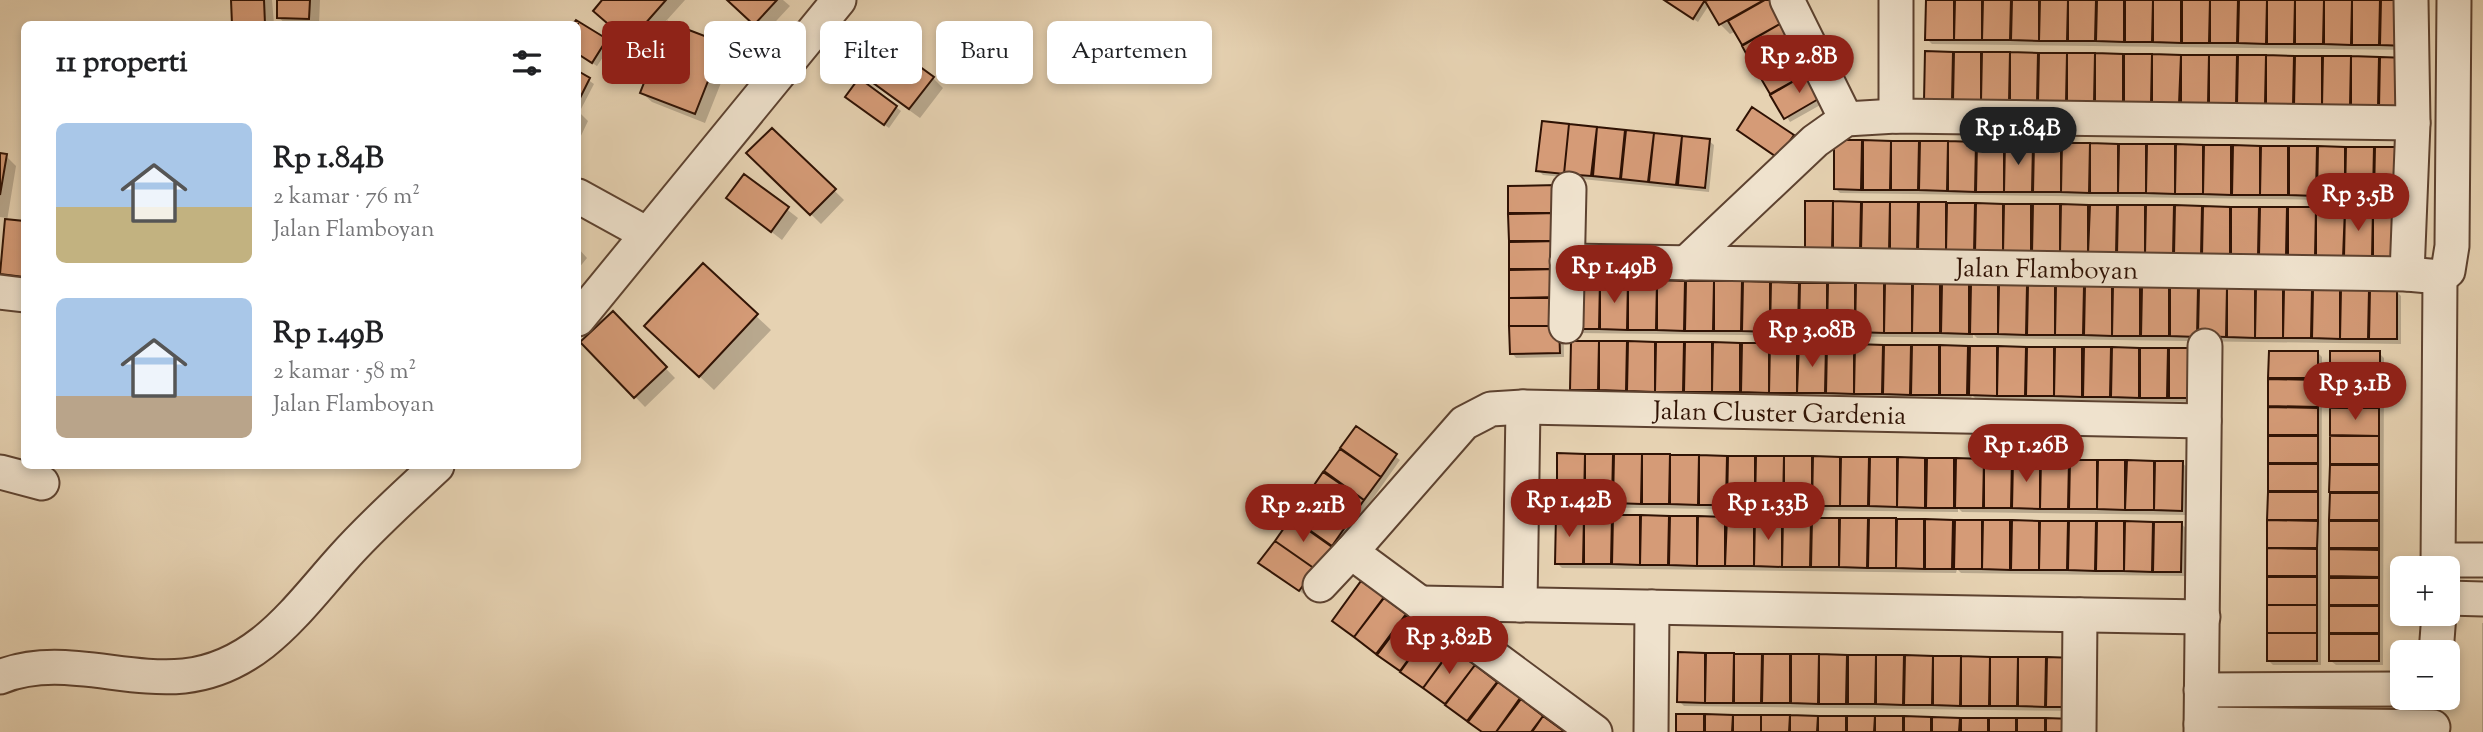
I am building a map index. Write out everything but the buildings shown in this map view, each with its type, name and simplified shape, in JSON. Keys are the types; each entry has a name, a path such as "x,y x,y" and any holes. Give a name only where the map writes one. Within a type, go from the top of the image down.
{"street":[{"path":"581,315 839,0"},
{"path":"1787,0 1846,119"},
{"path":"1896,0 1896,116"},
{"path":"2407,274 2413,123 2411,0"},
{"path":"2438,556 2440,277 2448,271 2452,246 2454,0"},
{"path":"1686,263 1815,141 1846,119 1896,116 2413,123"},
{"path":"1566,326 1569,189"},
{"path":"581,197 647,234"},
{"name":"Jalan Flamboyan","path":"1567,261 2407,274 2440,277"},
{"path":"0,292 21,295"},
{"path":"2205,346 2201,728 2433,719"},
{"path":"1520,605 1523,407"},
{"name":"Jalan Cluster Gardenia","path":"1320,585 1464,423 1491,410 1523,407 2204,421"},
{"path":"0,677 27,668 46,666 130,675 184,676 222,667 253,651 293,617 343,557 434,469"},
{"path":"0,471 42,483"},
{"path":"1351,552 1595,732"},
{"path":"2460,563 2483,560"},
{"path":"2460,598 2483,599"},
{"path":"1420,603 2203,617"},
{"path":"1651,732 1652,607"},
{"path":"2079,732 2080,615"},
{"path":"2202,690 2390,689"}]}
